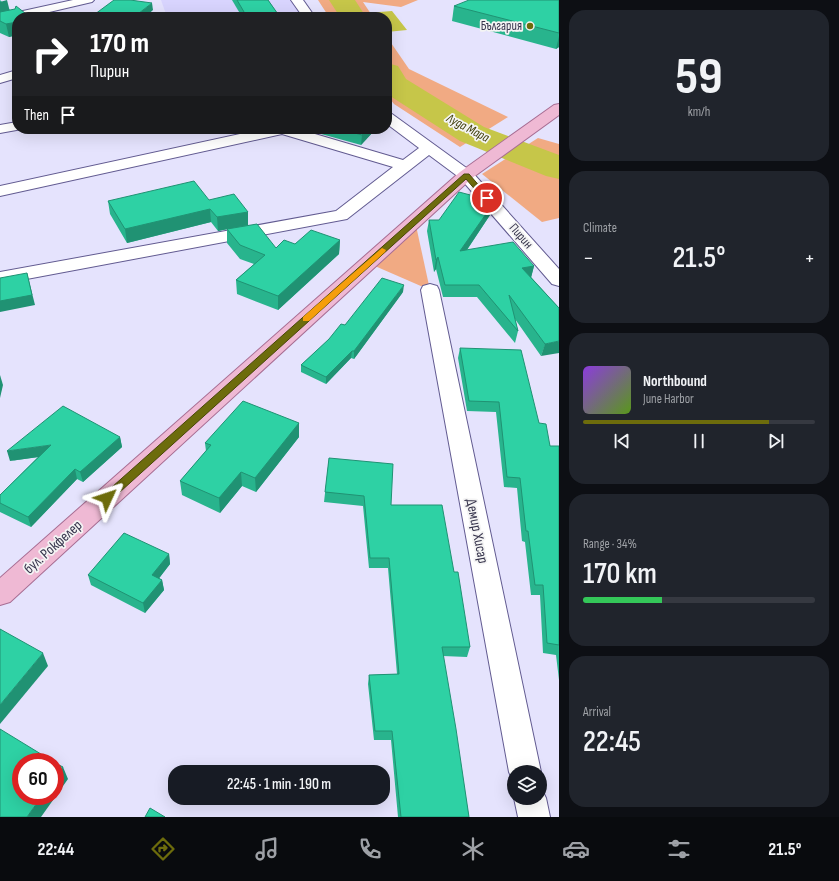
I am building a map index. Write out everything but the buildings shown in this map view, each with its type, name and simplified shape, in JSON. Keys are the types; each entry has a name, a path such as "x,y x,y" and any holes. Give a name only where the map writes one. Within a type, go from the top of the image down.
{"main road":[{"name":"бул. Рокфелер","path":"0,594 466,175 559,108"}],"street":[{"path":"28,0 47,12"},
{"path":"35,12 88,0"},
{"path":"297,0 305,12"},
{"path":"0,20 12,17"},
{"path":"0,79 12,75"},
{"name":"Пирин","path":"392,121 466,175 559,280"},
{"path":"0,129 12,127"},
{"path":"0,191 259,134"},
{"path":"299,134 405,166"},
{"path":"0,278 341,215 429,148"},
{"name":"Демир Хисар","path":"430,290 524,765"},
{"path":"531,805 534,817"}],"shaded area":[{"path":"161,0 297,0 305,12 165,12"},
{"path":"318,0 418,0 401,7 363,2 370,12 326,12"},
{"path":"392,11 407,30 392,32 392,12 380,12"},
{"path":"392,44 409,69 508,117 460,147 392,101"},
{"path":"538,138 559,144 559,218 542,222 482,174"},
{"path":"415,221 430,290 368,263"}],"waterway":[{"name":"Луда Мара","path":"342,0 350,12"},
{"name":"Луда Мара","path":"392,80 395,85 472,134 559,168"}],"slow traffic":[{"path":"306,319 382,250"}],"place":[{"name":"България","path":"530,26"}],"route":[{"path":"107,498 466,175 487,198"}]}
